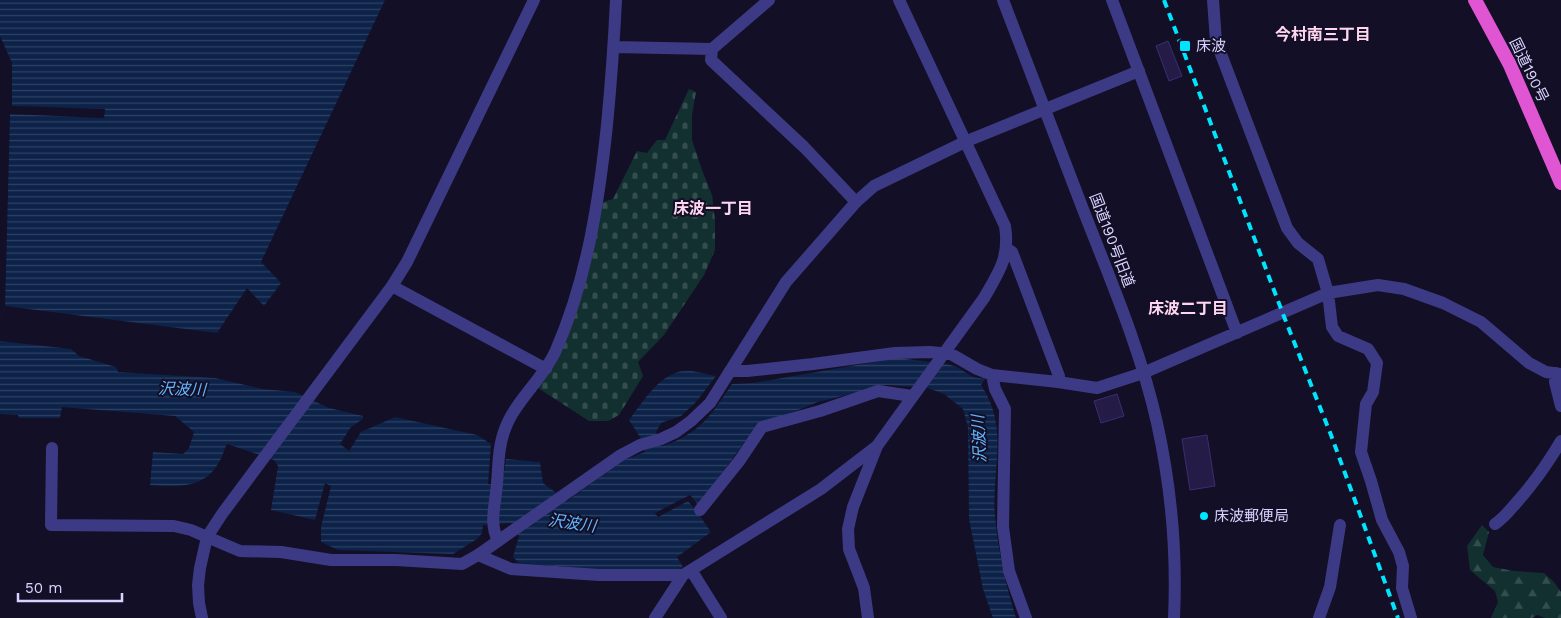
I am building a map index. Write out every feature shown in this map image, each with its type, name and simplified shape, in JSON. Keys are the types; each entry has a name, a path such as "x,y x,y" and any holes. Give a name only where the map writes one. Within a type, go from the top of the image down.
{"highway":[{"name":"国道190号","path":"1474,0 1510,65 1561,183"}],"street":[{"path":"202,618 198,585 207,537 392,286 407,262 534,0"},
{"path":"498,541 492,527 500,445 506,427 546,369 556,350 574,300 593,230 599,198 614,47 616,0"},
{"path":"769,0 712,49 710,60 804,147 856,202"},
{"path":"868,618 864,588 849,549 848,529 853,507 877,446 984,298 998,273 1008,242 1006,226 899,0"},
{"name":"国道190号旧道","path":"1003,0 1097,244 1143,373 1157,422 1166,467 1172,521 1174,618"},
{"path":"1112,0 1237,333"},
{"path":"1213,0 1216,41 1287,228 1298,243 1318,259 1328,293 1332,327 1338,336 1368,349 1377,363 1373,392 1366,404 1361,452 1382,520 1399,552 1403,566 1402,588 1411,618"},
{"path":"614,47 712,49"},
{"path":"52,448 51,525 174,526 191,530 240,551 281,552 331,560 396,560 462,564 478,555 620,455 640,445 661,439 691,422 710,403 786,282 856,202 874,186 967,142 1139,71"},
{"path":"1006,248 1012,252 1014,257 1059,376 1058,382"},
{"path":"993,381 1058,382 1098,388 1143,373 1328,293 1378,285 1404,289 1442,303 1481,322 1529,363 1546,372 1559,374 1555,382 1561,406"},
{"path":"392,286 546,369"},
{"path":"730,371 812,364 895,353 951,354 993,381 1005,410 1004,527 1009,571 1026,618"},
{"path":"700,510 740,460 762,427 820,412 878,391 914,394"},
{"path":"1495,524 1502,519 1533,483 1561,441"},
{"path":"655,618 687,572 821,489 877,446"},
{"path":"1319,618 1330,587 1340,525"},
{"path":"478,555 510,569 599,575 687,572"},
{"path":"687,572 721,618"}],"green space":[{"path":"689,89 696,92 692,115 692,140 712,195 715,220 715,250 704,275 664,335 638,362 643,376 619,415 608,421 589,421 538,388 579,293 603,202 613,199 637,151 647,153 657,140 665,140"},
{"path":"1482,525 1489,532 1483,555 1493,567 1514,571 1544,573 1561,592 1561,618 1545,618 1537,615 1532,618 1491,618 1498,602 1495,591 1470,570 1467,546"}],"water":[{"path":"0,0 385,0 261,262 281,283 264,306 247,288 217,333 5,306 0,319"},
{"name":"沢波川","path":"0,341 71,349 79,356 116,367 118,372 215,378 262,389 295,392 329,408 363,416 363,419 351,427 340,444 349,451 361,432 395,417 477,435 491,444 488,484 502,485 506,459 540,462 543,483 567,501 624,460 645,452 640,437 629,420 653,389 677,372 693,371 716,376 696,402 681,416 661,423 656,432 662,446 686,436 703,422 718,405 732,384 753,383 897,358 947,364 957,367 973,377 985,379 981,385 990,401 997,433 994,499 996,529 1003,568 1016,618 993,618 983,589 969,519 968,427 963,409 944,394 928,388 887,385 818,402 756,427 695,509 711,532 677,557 683,567 678,570 593,569 519,563 513,557 519,536 511,523 483,525 482,533 477,539 453,554 338,550 321,542 321,527 331,486 325,483 315,520 271,510 278,466 274,460 227,444 213,471 198,482 180,486 150,485 153,452 183,454 189,448 194,432 175,416 62,407 60,418 19,418 18,415 0,414"}],"pier":[{"path":"0,36 12,63 12,106 105,109 104,118 10,114 5,306 0,319"},
{"path":"690,495 698,505 695,509 688,501 658,517 655,513"}],"building":[{"path":"1168,41 1182,76 1169,81 1156,46"},
{"path":"1117,394 1124,416 1101,423 1094,401"},
{"path":"1207,435 1215,486 1190,490 1182,439"}],"railway":[{"path":"1164,0 1331,435 1398,618"}],"place":[{"name":"床波","path":"1185,46"},
{"name":"床波郵便局","path":"1204,516"}],"district":[{"name":"今村南三丁目","path":"1323,34"},
{"name":"床波一丁目","path":"713,208"},
{"name":"床波二丁目","path":"1188,308"}]}
